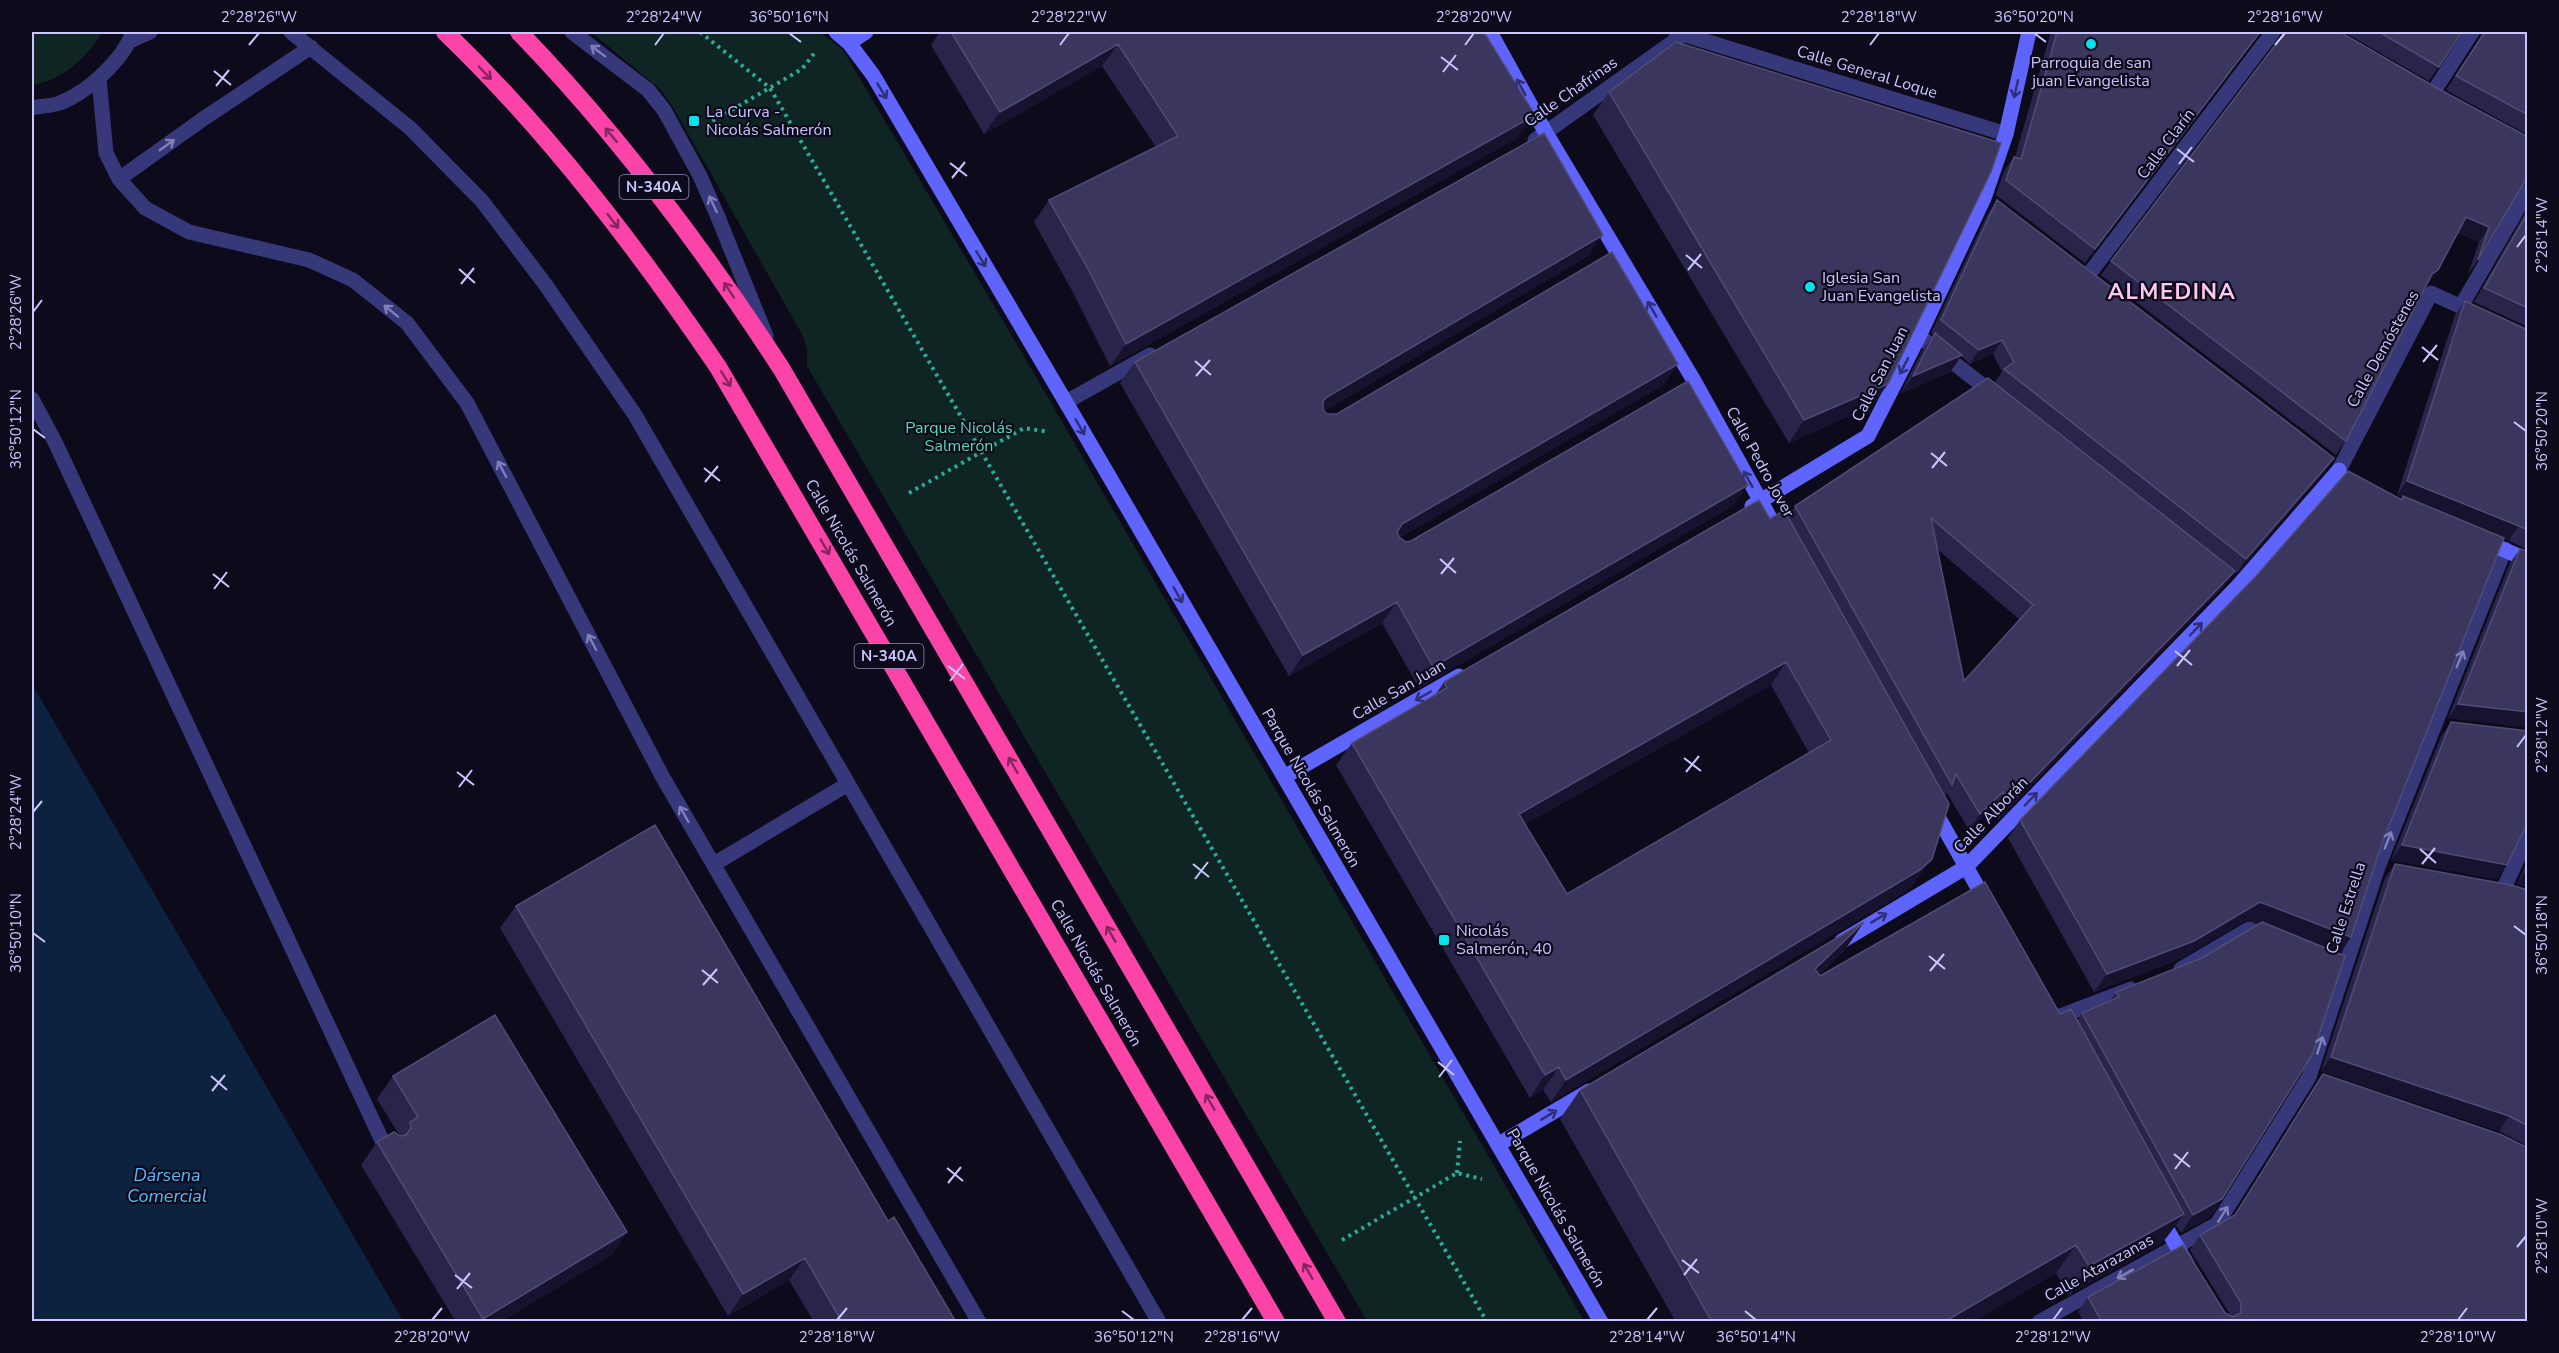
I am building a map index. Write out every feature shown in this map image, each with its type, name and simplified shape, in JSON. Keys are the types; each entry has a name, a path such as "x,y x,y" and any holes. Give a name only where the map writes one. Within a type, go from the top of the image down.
{"highway":[{"name":"Calle Nicolás Salmerón","path":"444,32 527,116 560,155 660,283 718,367 1276,1322"},
{"name":"Calle Nicolás Salmerón","path":"519,32 566,81 656,189 722,279 773,356 1337,1322"}],"street":[{"path":"32,108 60,103 99,79 116,61 132,36 150,32"},
{"path":"279,32 295,34 410,128 482,201 545,284 635,415 1160,1322"},
{"path":"572,32 648,90 668,118 700,176 773,356"},
{"name":"Parque Nicolás Salmerón","path":"836,32 849,43 873,75 1066,402 1601,1322"},
{"path":"849,43 866,32"},
{"name":"Calle Pedro Jover","path":"1490,32 1613,253 1790,553"},
{"name":"Calle San Juan","path":"1740,513 1868,436 1989,202 2029,32"},
{"name":"Calle Clarín","path":"2086,278 2273,32"},
{"path":"2432,94 2472,32"},
{"name":"Calle Chafrinas","path":"1526,145 1546,133 1680,33"},
{"name":"Calle General Loque","path":"1680,33 2006,134"},
{"path":"119,179 203,119 311,47"},
{"path":"99,79 106,153 119,179 145,208 189,232 309,260 353,280 406,323 467,403 662,776 979,1322"},
{"path":"2489,320 2461,306 2528,191"},
{"name":"Calle Demóstenes","path":"2339,470 2431,293 2461,306"},
{"path":"1919,336 2004,402"},
{"path":"1066,402 1160,349"},
{"path":"32,399 60,453 386,1149"},
{"name":"Calle Alborán","path":"1833,946 1966,867 2339,470"},
{"path":"2464,533 2528,560"},
{"name":"Calle Estrella","path":"2176,1245 2217,1224 2315,1079 2340,966 2384,868 2505,549"},
{"name":"Calle San Juan","path":"1284,777 1470,669"},
{"path":"714,864 848,784"},
{"path":"1925,794 1995,918"},
{"path":"2520,895 2498,889 2528,836"},
{"path":"2164,976 2187,967 2249,929 2281,942"},
{"path":"2052,1019 2142,985"},
{"path":"1499,1144 1607,1081"},
{"path":"2153,1204 2193,1274"},
{"name":"Calle Atarazanas","path":"2039,1322 2176,1245"}],"path":[{"path":"700,32 770,88 1487,1322"},
{"path":"698,130 802,69 821,44"},
{"path":"909,493 1024,428 1052,432"},
{"path":"1457,1173 1461,1133"},
{"path":"1342,1240 1457,1173 1488,1180"}],"green space":[{"path":"32,32 103,32 73,66 55,77 32,86"},
{"name":"Parque Nicolás Salmerón","path":"591,32 820,32 843,50 1029,365 1584,1321 1367,1321 807,366 807,348 803,336 673,107 661,90"}],"water":[{"name":"Dársena Comercial","path":"32,684 403,1321 32,1321"}],"building":[{"path":"951,32 1484,32 1535,115 1126,344 1087,267 1049,200 1178,136 1118,44 1000,112"},
{"path":"2057,32 2260,32 2095,249 2006,180 2014,157 2021,159"},
{"path":"2285,32 2340,32 2528,137 2528,176 2478,260 2489,227 2466,217 2438,270 2432,274 2346,441 2111,261"},
{"path":"2379,32 2462,32 2439,67"},
{"path":"2485,32 2528,32 2528,115 2456,76"},
{"name":"Iglesia San Juan Evangelista","path":"1676,42 2001,143 1991,172 1888,384 1804,420 1609,92"},
{"path":"1544,133 1603,235 1327,397 1323,401 1323,410 1327,414 1337,414 1612,252 1678,364 1402,524 1397,532 1399,537 1406,542 1411,541 1688,381 1748,485 1433,667 1397,602 1303,655 1135,362"},
{"path":"1997,200 2334,458 2246,559 2004,369 2014,362 2002,340 1979,350 1941,320"},
{"path":"2528,212 2528,308 2484,288"},
{"path":"2465,301 2528,330 2528,530 2407,481"},
{"path":"1935,333 1962,355 1913,376"},
{"path":"1988,378 2235,571 2009,804 2003,792 1980,814 1956,774 1952,785 1795,506","holes":["1931,518 2033,605 1964,681"]},
{"path":"2348,471 2402,500 2403,496 2504,538 2381,846 2351,937 2260,902 2194,941 2107,974 2020,820 2257,575"},
{"path":"1759,500 1770,519 1784,510 1949,804 1932,859 1920,870 1566,1080 1559,1067 1545,1075 1352,743 1447,688 1444,682","holes":["1786,662 1831,740 1567,894 1519,814"]},
{"path":"2520,549 2528,551 2528,712 2458,704"},
{"path":"2451,722 2528,731 2528,821 2507,865 2402,845"},
{"path":"655,825 888,1221 894,1217 956,1322 842,1322 805,1258 743,1294 516,906"},
{"path":"2395,864 2528,890 2528,1126 2509,1116 2331,1057"},
{"path":"1985,882 2060,1014 2071,1009 2184,1214 2089,1266 2076,1245 1944,1322 1712,1322 1580,1090 1864,922 1815,969 1820,976"},
{"path":"2262,922 2345,956 2312,1055 2222,1199 2193,1215 2082,1013 2119,997 2116,992 2202,958"},
{"path":"495,1015 627,1232 483,1319 377,1142 394,1132 400,1136 406,1135 411,1128 410,1122 418,1117 393,1076"},
{"path":"2323,1074 2502,1135 2528,1148 2528,1322 2102,1322 2088,1297 2183,1245 2225,1313 2233,1317 2241,1313 2241,1303 2200,1235 2235,1215"}],"place":[{"name":"Parroquia de san juan Evangelista","path":"2091,44"},
{"name":"La Curva - Nicolás Salmerón","path":"694,121"},
{"name":"Iglesia San Juan Evangelista","path":"1810,287"},
{"name":"Nicolás Salmerón, 40","path":"1444,940"}],"district":[{"name":"ALMEDINA","path":"2172,292"}]}
